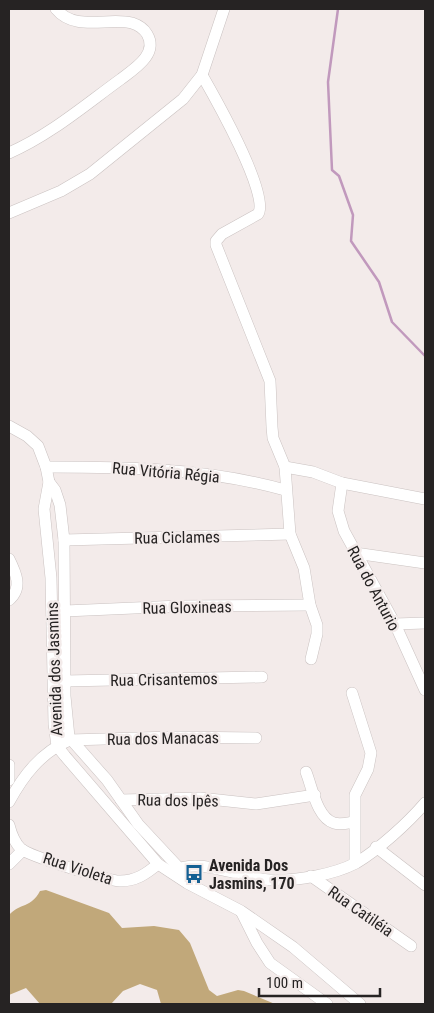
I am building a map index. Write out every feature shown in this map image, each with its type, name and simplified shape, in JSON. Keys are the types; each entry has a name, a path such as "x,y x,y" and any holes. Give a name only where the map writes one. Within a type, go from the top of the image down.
{"street":[{"path":"9,153 51,130 134,69 148,53 150,40 146,33 134,23 80,21 66,18 56,9"},
{"path":"9,213 61,191 90,174 183,99 202,75 224,9"},
{"path":"202,75 239,144 260,202 261,208 258,214 222,234 216,241 216,245 270,380 273,438 285,467 285,490 290,534 304,568 317,634 312,659"},
{"name":"Avenida dos Jasmins","path":"9,426 38,446 46,467 49,482 59,498 64,540 66,726 70,740 107,780 175,872"},
{"name":"Rua Vitória Régia","path":"46,467 157,469 240,479 285,490"},
{"path":"285,467 313,472 342,483 425,499"},
{"name":"Avenida dos Jasmins","path":"49,482 44,509 50,553 54,724 57,746 158,864 242,912 293,947 360,1004"},
{"name":"Rua do Anturio","path":"342,483 338,511 344,531 395,624 425,689"},
{"name":"Rua Ciclames","path":"64,540 290,534"},
{"path":"355,553 425,563"},
{"path":"9,559 18,582 9,600"},
{"name":"Rua Gloxineas","path":"65,612 180,606 310,605"},
{"path":"395,624 425,623"},
{"name":"Rua Crisantemos","path":"65,681 262,676"},
{"path":"352,693 371,753 368,768 355,795 355,863"},
{"name":"Rua dos Manacas","path":"70,740 174,737 256,738"},
{"path":"9,802 27,773 57,746 70,740"},
{"path":"9,765 9,780"},
{"path":"306,772 321,811 327,820 338,824 354,822"},
{"name":"Rua dos Ipês","path":"121,800 200,798 236,803 272,803 315,795"},
{"path":"175,872 202,867 268,880 311,876 355,863 423,809"},
{"path":"9,825 13,838 22,849 9,864"},
{"name":"Rua Violeta","path":"9,840 22,849 99,877 120,881 141,878 158,864"},
{"path":"376,847 425,885"},
{"name":"Rua Catiléia","path":"311,876 411,946"},
{"path":"242,912 257,943 270,963 327,1004"}],"shaded area":[{"path":"46,890 109,913 122,928 154,926 179,930 190,943 209,990 217,996 238,990 244,991 275,1004 161,1004 157,990 140,984 123,991 111,1004 40,1004 26,988 9,995 9,915 33,900 40,891"}],"waterway":[{"path":"338,9 328,82 332,170 339,176 353,215 351,241 379,282 392,322 425,356"}],"place":[{"name":"Avenida Dos Jasmins, 170","path":"194,874"}]}
